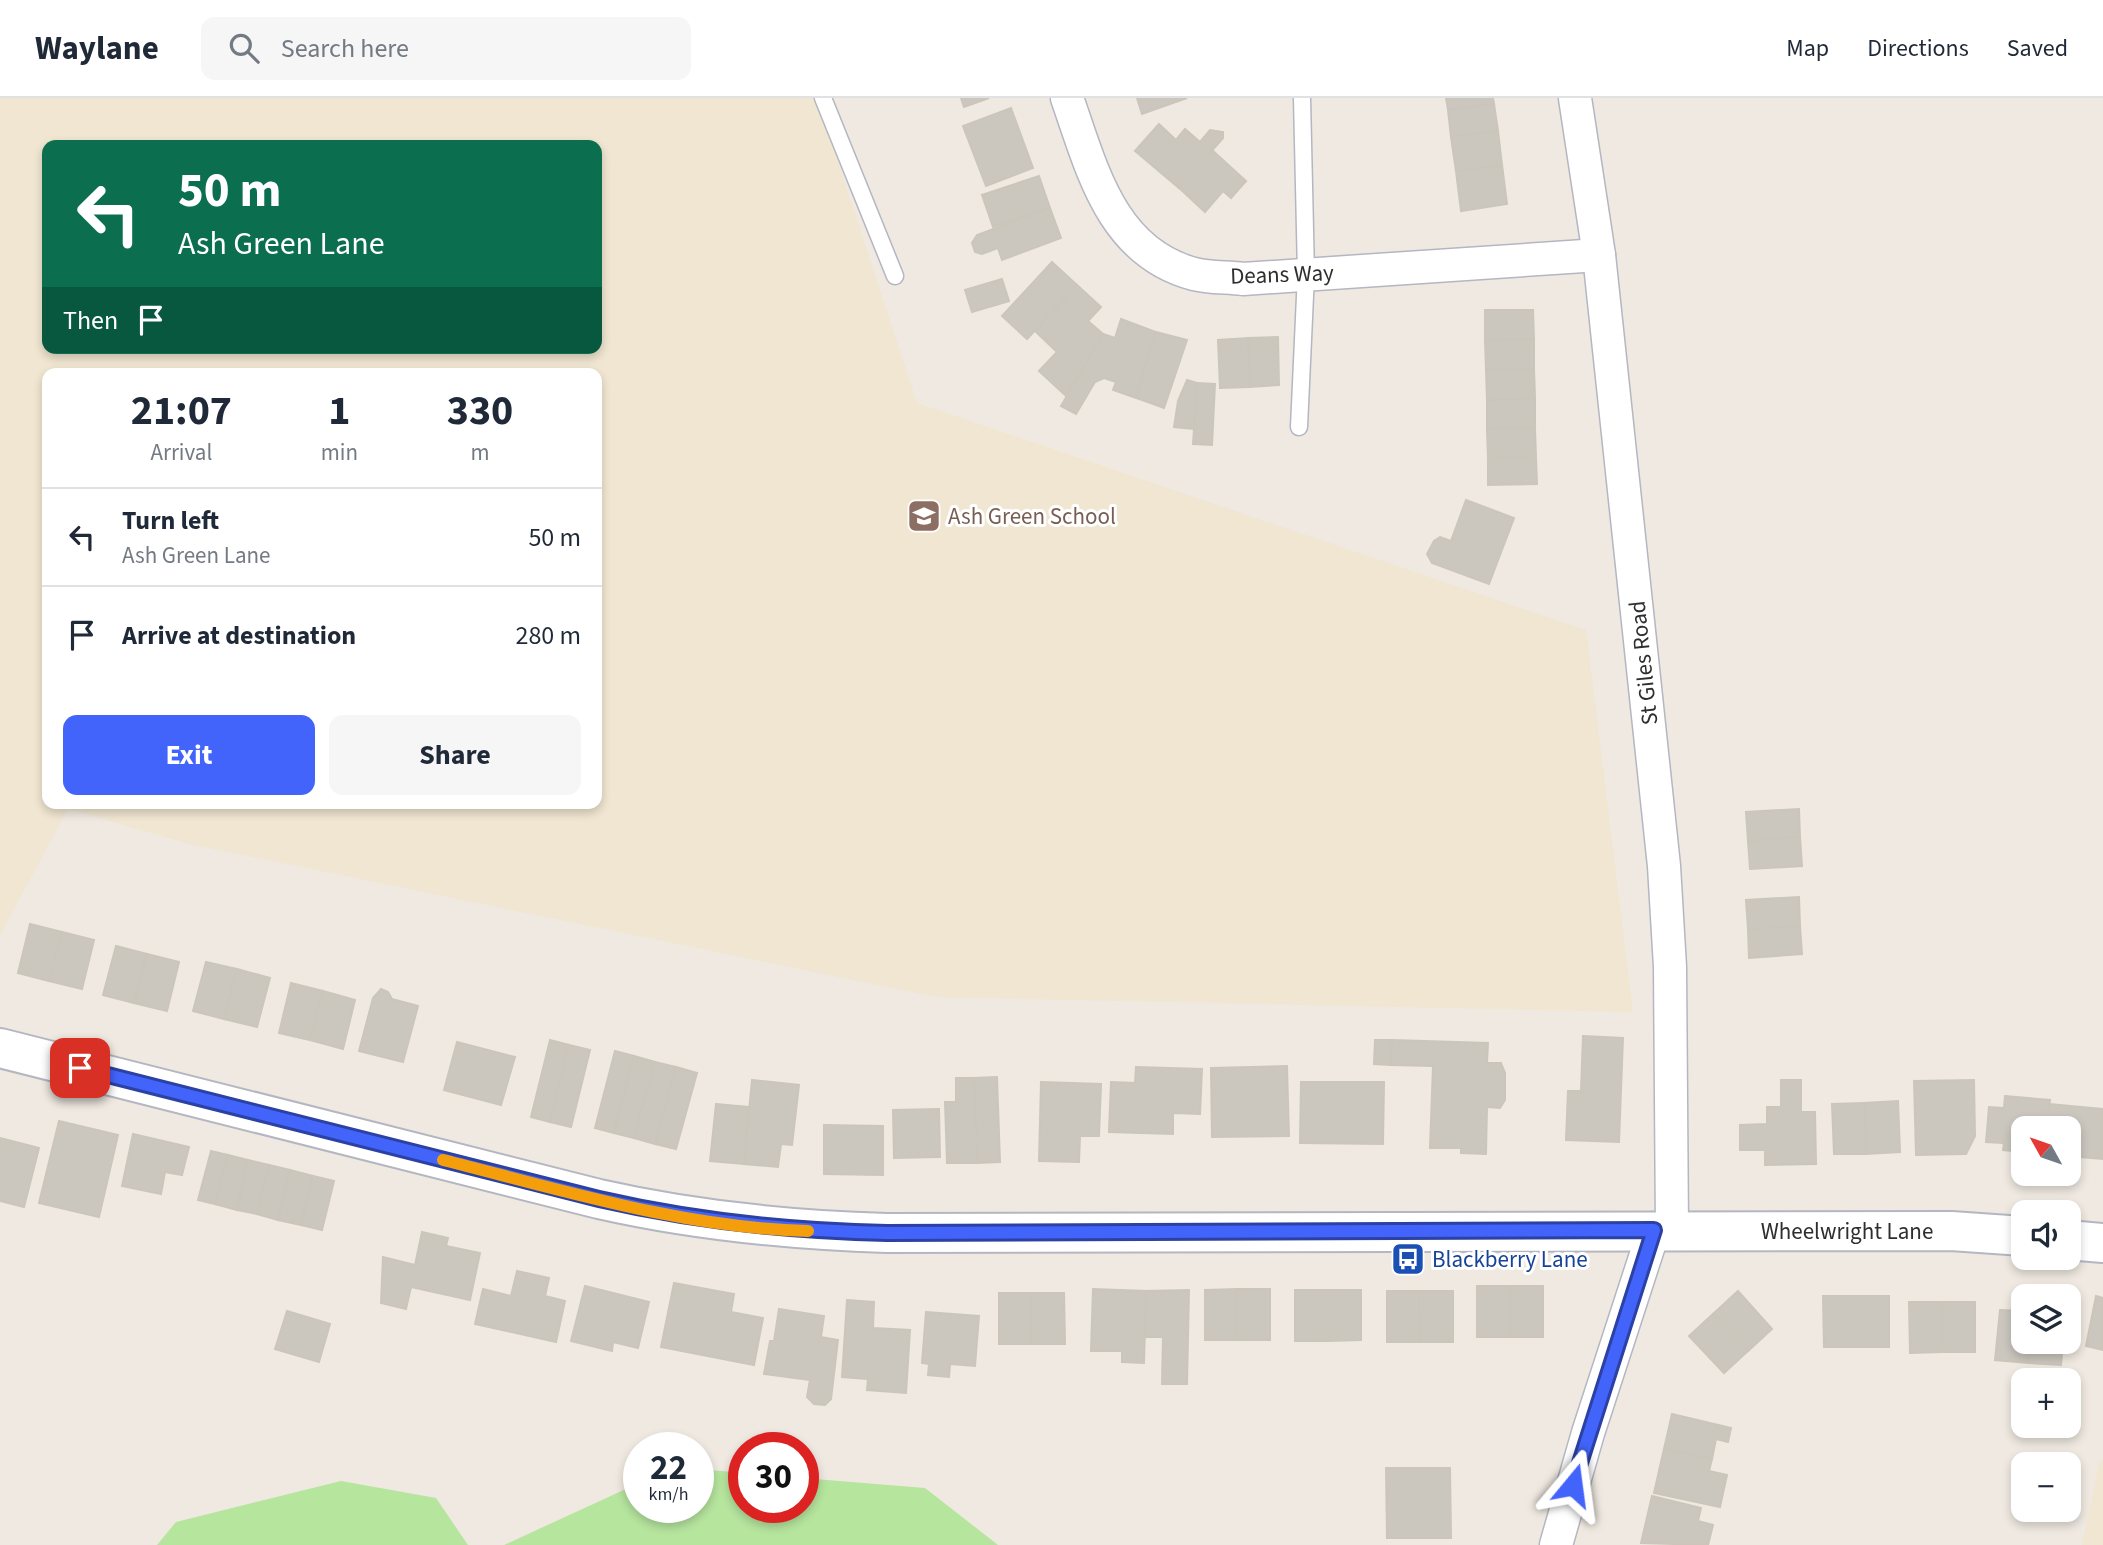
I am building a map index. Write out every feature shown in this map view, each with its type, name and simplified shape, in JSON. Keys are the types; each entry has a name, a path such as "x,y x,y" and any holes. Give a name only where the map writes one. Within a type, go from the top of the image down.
{"street":[{"name":"Deans Way","path":"1067,98 1108,207 1127,235 1166,265 1196,275 1243,279 1599,255"},
{"name":"St Giles Road","path":"1575,98 1599,255 1664,866 1670,967 1663,1230"},
{"name":"Wheelwright Lane","path":"0,1048 599,1199 664,1214 735,1224 800,1230 887,1233 1663,1230 1951,1231 2011,1236"},
{"path":"1556,1545 1588,1433 1663,1230"},
{"path":"2081,1241 2103,1243"}],"lane":[{"path":"823,98 895,276"},
{"path":"1299,427 1306,274 1302,98"}],"shaded area":[{"name":"Ash Green School","path":"0,98 817,98 917,403 1586,630 1633,1012 936,997 189,844 68,809 0,935"},
{"path":"2100,1460 2103,1461 2103,1545 2082,1545"}],"green space":[{"path":"714,1470 728,1472 728,1523 819,1523 819,1479 925,1488 998,1545 504,1545 623,1490 623,1523 714,1523"},
{"path":"341,1481 436,1498 468,1545 157,1545 176,1522"}],"building":[{"path":"961,98 989,98 964,107"},
{"path":"1137,98 1187,98 1142,114"},
{"path":"1446,98 1493,98 1494,104 1448,110"},
{"path":"1494,104 1498,131 1451,137 1448,110"},
{"path":"1011,108 1033,168 986,186 963,126"},
{"path":"1159,124 1176,140 1185,129 1200,142 1210,130 1223,132 1223,138 1179,188 1135,151"},
{"path":"1498,131 1502,165 1456,171 1451,137"},
{"path":"1212,150 1246,181 1231,198 1223,191 1205,212 1179,188"},
{"path":"1502,165 1507,204 1461,211 1456,171"},
{"path":"1039,176 1050,208 993,227 982,195"},
{"path":"1050,208 1061,238 1002,260 998,248 982,254 975,252 972,243 977,235"},
{"path":"1052,262 1077,285 1027,339 1002,316"},
{"path":"1002,279 1009,301 972,312 965,290"},
{"path":"1077,285 1101,307 1088,321 1103,334 1066,396 1039,371 1057,352 1035,331"},
{"path":"1485,310 1533,310 1534,339 1485,340"},
{"path":"1121,319 1156,332 1136,398 1113,390 1116,382 1104,378 1095,382 1076,414 1061,406 1103,334 1115,338"},
{"path":"1156,332 1187,340 1164,408 1136,398"},
{"path":"1278,337 1279,385 1250,387 1248,338"},
{"path":"1248,338 1250,387 1220,388 1218,340"},
{"path":"1534,339 1534,369 1486,370 1485,340"},
{"path":"1534,369 1535,398 1487,400 1486,370"},
{"path":"1187,380 1197,383 1194,429 1174,427 1178,401"},
{"path":"1197,383 1215,384 1212,445 1193,444"},
{"path":"1535,398 1535,428 1487,429 1487,400"},
{"path":"1535,428 1536,458 1488,458 1487,429"},
{"path":"1488,458 1536,458 1537,484 1488,485"},
{"path":"1466,500 1514,518 1489,584 1432,563 1427,554 1434,541 1440,537 1451,541"},
{"path":"1799,809 1800,837 1748,841 1746,812"},
{"path":"1800,837 1802,866 1750,869 1748,841"},
{"path":"1799,897 1800,926 1748,929 1746,900"},
{"path":"30,924 62,932 49,981 18,973"},
{"path":"1800,926 1802,954 1749,958 1748,929"},
{"path":"62,932 94,940 82,989 49,981"},
{"path":"116,946 147,954 134,1003 103,995"},
{"path":"147,954 179,962 167,1011 134,1003"},
{"path":"206,962 237,969 224,1019 193,1011"},
{"path":"237,969 270,978 257,1027 224,1019"},
{"path":"291,983 323,991 310,1040 279,1033"},
{"path":"381,989 388,992 392,999 418,1006 403,1062 359,1051 373,998"},
{"path":"323,991 355,1000 343,1049 310,1040"},
{"path":"1583,1036 1623,1038 1619,1142 1566,1140 1568,1091 1581,1091"},
{"path":"550,1040 569,1045 550,1122 531,1117"},
{"path":"1375,1040 1392,1040 1391,1065 1374,1064"},
{"path":"1392,1040 1488,1043 1487,1063 1501,1063 1505,1073 1505,1100 1500,1108 1487,1107 1486,1154 1461,1153 1461,1148 1430,1148 1433,1066 1391,1065"},
{"path":"457,1042 515,1057 501,1105 444,1090"},
{"path":"569,1045 590,1050 571,1127 550,1122"},
{"path":"615,1051 634,1056 614,1133 595,1128"},
{"path":"634,1056 655,1062 634,1138 614,1133"},
{"path":"655,1062 676,1067 655,1144 634,1138"},
{"path":"1287,1066 1289,1136 1212,1137 1211,1068"},
{"path":"676,1067 697,1073 676,1149 655,1144"},
{"path":"1136,1067 1202,1069 1200,1114 1173,1113 1173,1134 1109,1132 1111,1082 1135,1083"},
{"path":"997,1077 1000,1162 977,1163 974,1078"},
{"path":"956,1078 974,1078 977,1163 947,1163 945,1102 956,1102"},
{"path":"752,1080 799,1085 792,1145 781,1144 778,1167 744,1164"},
{"path":"1781,1080 1801,1080 1801,1112 1815,1112 1816,1164 1765,1165 1765,1150 1740,1150 1740,1125 1767,1124 1767,1107 1781,1107"},
{"path":"1974,1080 1975,1136 1966,1154 1916,1155 1914,1081"},
{"path":"1041,1082 1101,1084 1099,1136 1080,1136 1079,1162 1039,1161"},
{"path":"1301,1082 1384,1082 1383,1144 1300,1143"},
{"path":"2005,1096 2050,1100 2048,1116 2011,1116 2011,1151 2003,1150 2004,1143 1986,1142 1989,1107 2004,1108"},
{"path":"1898,1101 1900,1152 1866,1154 1864,1103"},
{"path":"1864,1103 1866,1154 1834,1154 1832,1104"},
{"path":"716,1104 748,1107 744,1164 710,1161"},
{"path":"2049,1104 2103,1109 2102,1159 2081,1157 2081,1116 2048,1116"},
{"path":"939,1109 940,1157 894,1158 893,1110"},
{"path":"59,1121 118,1135 99,1217 39,1203"},
{"path":"824,1125 883,1126 883,1175 824,1174"},
{"path":"133,1134 189,1147 182,1175 165,1172 161,1194 122,1186"},
{"path":"0,1138 39,1148 24,1207 0,1201"},
{"path":"211,1151 228,1155 215,1204 198,1200"},
{"path":"228,1155 248,1160 237,1210 215,1204"},
{"path":"248,1160 269,1165 257,1214 237,1210"},
{"path":"269,1165 290,1170 278,1220 257,1214"},
{"path":"290,1170 313,1176 301,1225 278,1220"},
{"path":"313,1176 334,1181 322,1230 301,1225"},
{"path":"422,1232 448,1238 446,1246 480,1253 470,1300 411,1287 406,1309 381,1303 383,1257 415,1265"},
{"path":"517,1271 549,1278 545,1296 565,1301 556,1342 475,1324 483,1289 511,1296"},
{"path":"674,1283 734,1294 731,1312 763,1318 754,1365 661,1347"},
{"path":"585,1286 649,1302 638,1348 613,1342 612,1351 571,1341"},
{"path":"1477,1286 1510,1286 1510,1337 1477,1337"},
{"path":"1510,1286 1543,1286 1543,1337 1510,1337"},
{"path":"1093,1289 1146,1291 1144,1363 1122,1362 1122,1351 1091,1351"},
{"path":"1237,1289 1270,1289 1270,1340 1237,1340"},
{"path":"1237,1289 1237,1340 1205,1340 1205,1290"},
{"path":"1189,1290 1187,1384 1162,1384 1163,1337 1145,1337 1146,1291"},
{"path":"1295,1290 1328,1290 1328,1341 1295,1341"},
{"path":"1328,1290 1361,1290 1361,1340 1328,1341"},
{"path":"1387,1291 1419,1291 1420,1342 1387,1342"},
{"path":"1419,1291 1453,1291 1453,1342 1420,1342"},
{"path":"1738,1291 1772,1329 1748,1351 1713,1314"},
{"path":"999,1293 1031,1293 1031,1344 999,1344"},
{"path":"1031,1293 1064,1293 1065,1344 1031,1344"},
{"path":"1823,1296 1856,1296 1856,1347 1824,1347"},
{"path":"1856,1296 1889,1296 1889,1347 1856,1347"},
{"path":"2096,1296 2103,1298 2103,1350 2086,1346"},
{"path":"847,1300 874,1302 873,1328 910,1330 906,1393 867,1390 868,1379 842,1377"},
{"path":"1909,1302 1942,1302 1942,1352 1910,1353"},
{"path":"1942,1302 1975,1302 1975,1352 1942,1352"},
{"path":"779,1309 824,1316 821,1337 838,1340 831,1399 825,1405 814,1404 807,1397 810,1380 764,1374 770,1341 774,1341"},
{"path":"2000,1310 2011,1310 2011,1354 2029,1354 2028,1363 1995,1360"},
{"path":"287,1311 330,1324 319,1362 275,1349"},
{"path":"926,1312 979,1316 975,1366 950,1364 949,1377 928,1375 929,1364 922,1363"},
{"path":"1713,1314 1748,1351 1724,1373 1689,1336"},
{"path":"2029,1354 2062,1354 2061,1365 2028,1363"},
{"path":"1672,1414 1731,1428 1728,1442 1716,1439 1712,1459 1664,1449"},
{"path":"1664,1449 1712,1459 1709,1471 1727,1475 1720,1507 1654,1493"},
{"path":"1386,1468 1450,1468 1451,1538 1387,1538"},
{"path":"1652,1496 1701,1508 1698,1521 1713,1525 1708,1545 1641,1543"}],"slow traffic":[{"path":"443,1160 664,1214 808,1231"}],"place":[{"name":"Ash Green School","path":"924,516"},
{"name":"Blackberry Lane","path":"1408,1259"}],"route":[{"path":"80,1068 599,1199 664,1214 735,1224 800,1230 887,1233 1654,1230 1573,1485"}]}
